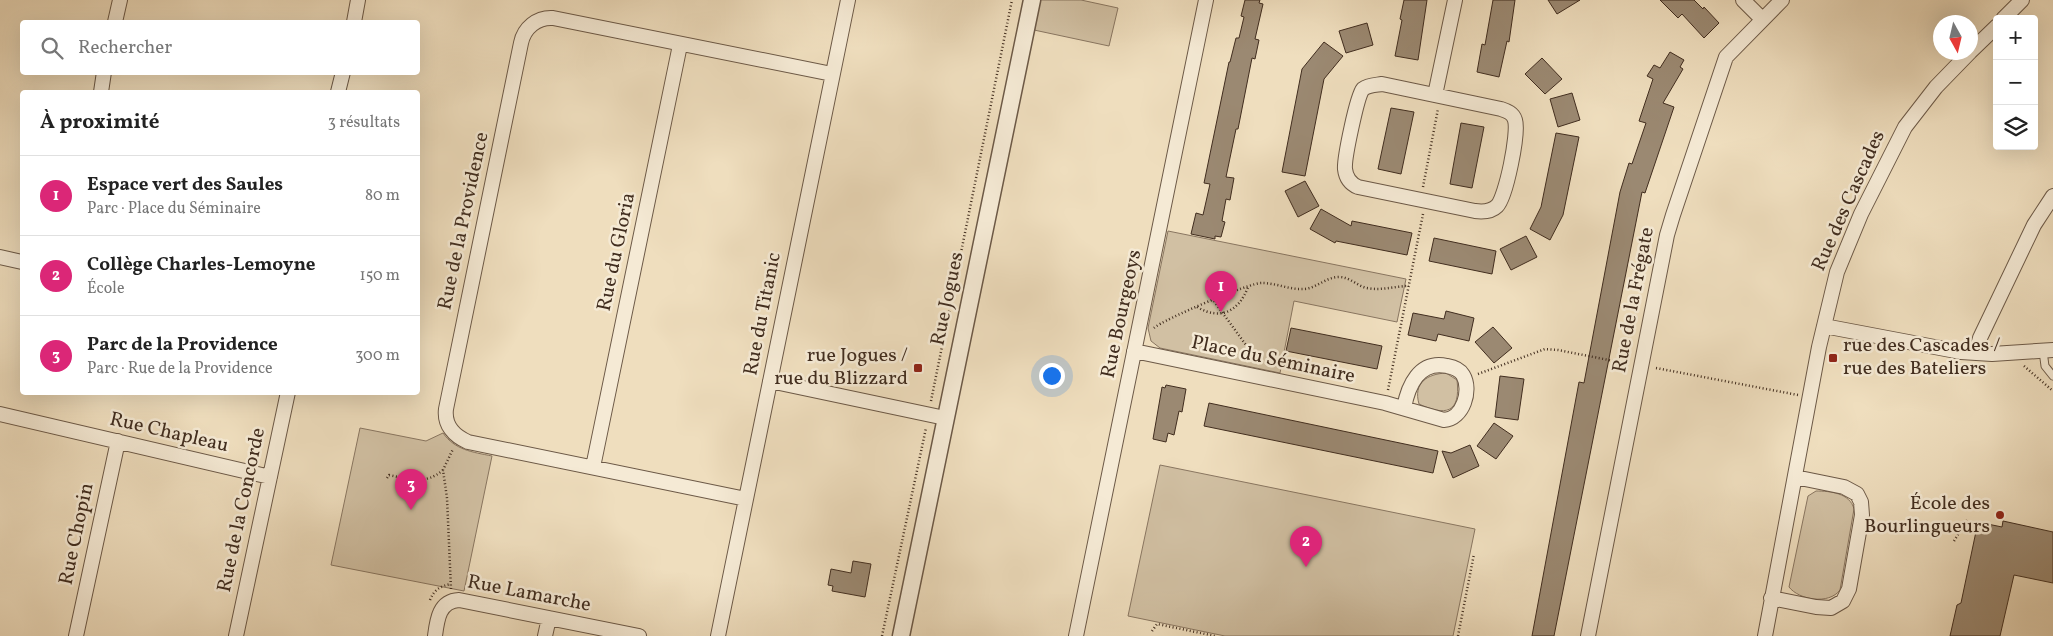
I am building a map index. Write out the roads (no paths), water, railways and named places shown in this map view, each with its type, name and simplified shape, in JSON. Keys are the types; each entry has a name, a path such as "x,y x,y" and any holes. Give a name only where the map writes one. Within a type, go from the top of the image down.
{"street":[{"path":"115,20 120,0"},
{"path":"354,20 358,0"},
{"name":"Rue du Titanic","path":"718,636 848,0"},
{"name":"Rue Jogues","path":"901,636 1032,0"},
{"name":"Rue Bourgeoys","path":"1076,636 1206,0"},
{"path":"1437,100 1455,0"},
{"path":"1744,0 1762,19"},
{"name":"Rue de la Frégate","path":"1588,636 1668,228 1723,62 1731,51 1782,0"},
{"path":"2007,15 2022,0"},
{"name":"Rue de la Providence","path":"746,499 468,442 456,436 446,421 446,409 522,37 528,28 538,20 553,18 832,74"},
{"name":"Rue des Cascades","path":"1978,44 1993,30"},
{"name":"Rue du Gloria","path":"593,468 680,44"},
{"name":"Rue des Cascades","path":"1765,636 1824,326 1833,285 1845,250 1899,138 1927,98 1963,60"},
{"path":"101,90 104,75"},
{"path":"338,90 342,75"},
{"path":"1382,84 1437,100 1501,108 1513,115 1516,133 1503,194 1494,209 1482,212 1475,211 1358,187 1346,176 1345,161 1358,102 1363,90 1382,84"},
{"path":"1976,353 1980,338 2026,241 2040,213 2053,196"},
{"path":"0,257 20,262"},
{"path":"1824,326 1947,350 1976,353 2048,351"},
{"name":"Place du Séminaire","path":"1134,351 1404,408 1440,420 1453,419 1460,412 1464,404 1466,387 1463,374 1448,366 1436,365 1426,368 1413,381 1407,392 1404,408"},
{"path":"770,381 946,418"},
{"name":"Rue de la Concorde","path":"236,636 287,395"},
{"name":"Rue Chapleau","path":"0,414 270,477"},
{"name":"Rue Chopin","path":"76,636 118,441"},
{"path":"1771,598 1831,608 1843,602 1849,589 1862,515 1861,502 1857,494 1844,487 1795,476"},
{"name":"Rue Lamarche","path":"434,636 440,610 444,605 454,600 639,636"},
{"path":"546,636 549,618"}],"lane":[{"path":"2048,351 2046,366 2053,376"}],"place":[{"name":"Espace vert des Saules","path":"1221,312"},
{"name":"rue des Cascades / rue des Bateliers","path":"1833,358"},
{"name":"rue Jogues / rue du Blizzard","path":"918,368"},
{"name":"Parc de la Providence","path":"411,510"},
{"name":"École des Bourlingueurs","path":"2000,515"},
{"name":"Collège Charles-Lemoyne","path":"1306,567"}]}
